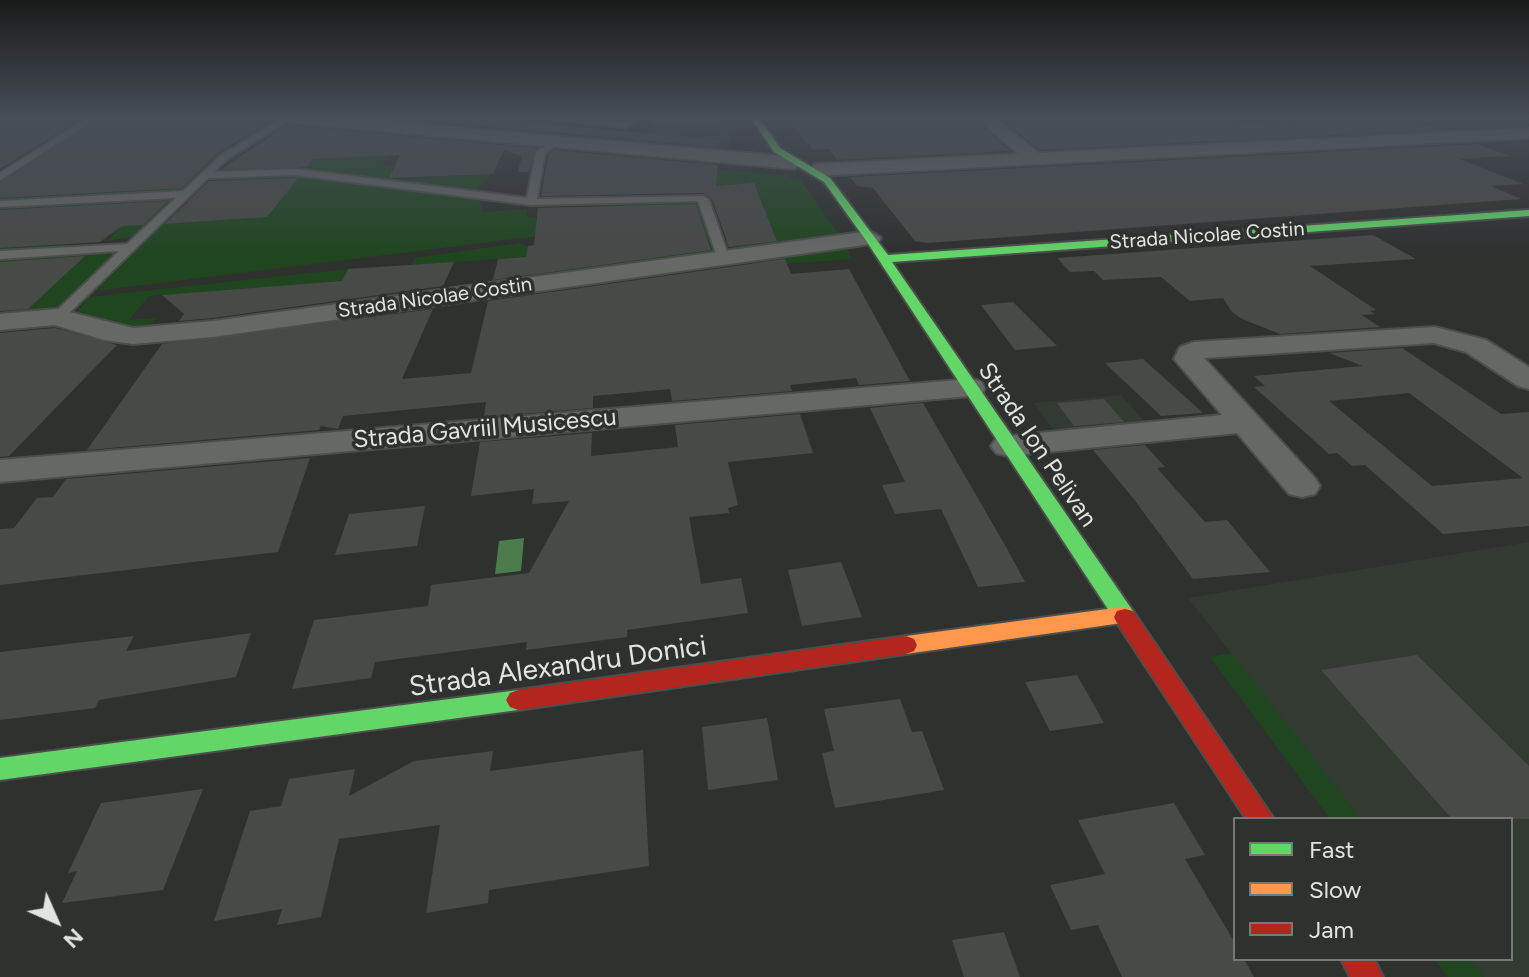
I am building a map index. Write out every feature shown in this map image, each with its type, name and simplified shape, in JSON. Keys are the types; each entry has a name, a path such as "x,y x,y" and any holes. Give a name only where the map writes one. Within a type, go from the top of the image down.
{"main road":[{"path":"796,164 815,170"},
{"name":"Strada Ion Pelivan","path":"815,170 828,182 878,249 1260,817"},
{"name":"Strada Nicolae Costin","path":"878,249 1529,213"},
{"name":"Strada Alexandru Donici","path":"0,769 355,723 1122,615"}],"street":[{"path":"815,170 943,164"},
{"name":"Strada Nicolae Costin","path":"0,322 57,317 104,332 133,336 724,260 878,249"},
{"path":"1302,486 1189,359 1190,353 1204,348 1435,335 1467,341 1529,380"},
{"name":"Strada Gavriil Musicescu","path":"0,471 970,388"},
{"path":"1008,446 1244,423"}],"lane":[{"path":"0,177 21,164"},
{"path":"57,317 219,164"},
{"path":"531,202 539,164"},
{"path":"206,175 295,172 531,202 699,198 704,200 724,260"},
{"path":"0,204 186,194"},
{"path":"0,255 132,247"}],"shaded area":[{"path":"211,164 180,191 0,202 0,181 6,177 52,175 16,173 26,166"},
{"path":"228,164 381,164 394,167 389,180 491,174 474,191 282,168 222,171"},
{"path":"640,164 786,176 801,181 843,240 730,251 723,241 776,237 754,184 716,186"},
{"path":"294,174 478,197 484,212 526,209 527,218 603,212 602,203 693,201 700,203 714,253 486,285 487,280 523,277 525,264 695,252 594,229 96,291 176,211 193,207 179,223 267,217 281,200 187,201 208,181"},
{"path":"177,197 136,237 0,253 0,246 109,239 126,222 0,230 0,205"},
{"path":"519,243 528,246 526,257 412,265 415,258"},
{"path":"847,248 852,259 753,266 751,260"},
{"path":"114,250 118,254 61,306 0,318 0,258"},
{"path":"348,269 342,281 149,296 129,320 158,318 145,328 111,328 76,313 89,297"},
{"path":"1121,395 1146,423 1055,432 1034,403"},
{"path":"524,538 521,571 495,574 499,541"},
{"path":"1529,542 1529,977 1484,977 1472,961 1513,961 1513,817 1359,817 1188,598"},
{"path":"1232,653 1359,817 1329,817 1210,657"},
{"path":"1436,961 1472,961 1484,977 1448,977"}],"building":[{"path":"30,164 207,164 182,188 0,198 0,183"},
{"path":"230,164 310,164 307,167 222,169"},
{"path":"396,164 498,164 493,174 389,178"},
{"path":"520,164 531,164 529,172 518,172"},
{"path":"547,164 718,165 716,186 754,183 777,241 729,247 712,199 703,193 541,196"},
{"path":"1105,164 1472,164 1523,184 1491,186 1521,199 927,243 915,241 873,188 857,186 850,177"},
{"path":"298,178 267,217 165,224 209,181"},
{"path":"168,201 143,225 122,226 100,242 0,248 0,210"},
{"path":"696,204 711,250 493,280 498,259 526,257 528,246 534,245 538,208"},
{"path":"1373,235 1416,259 1310,266 1376,310 1370,311 1375,314 1362,315 1380,327 1280,334 1242,319 1232,312 1223,298 1190,301 1161,277 1103,280 1094,271 1070,272 1057,258"},
{"path":"85,256 28,309 0,311 0,262"},
{"path":"785,259 791,274 849,269 910,381 859,385 856,378 790,385 792,391 672,401 670,389 593,396 593,408 484,417 486,402 343,416 338,429 321,426 319,430 87,450 162,344 433,309 402,379 471,373 488,301"},
{"path":"454,262 443,286 213,318 179,321 184,314 162,295 342,281 348,269"},
{"path":"1013,302 1057,346 1015,350 981,305"},
{"path":"55,328 117,345 9,456 0,457 0,333"},
{"path":"1402,348 1501,414 1529,412 1529,526 1443,534 1365,465 1352,466 1337,453 1329,454 1254,387 1265,386 1254,376 1363,366 1329,353","holes":["1409,393 1523,478 1432,486 1329,401"]},
{"path":"1143,359 1203,413 1161,416 1105,363"},
{"path":"1104,399 1124,422 1074,426 1057,403"},
{"path":"923,403 1025,582 978,587 941,509 895,514 882,485 905,482 870,408"},
{"path":"800,414 813,453 728,462 738,505 728,508 729,513 689,517 701,584 741,578 748,613 627,630 627,637 526,650 527,642 375,662 371,678 292,689 314,620 428,606 431,585 529,573 569,501 532,504 534,489 471,496 480,442 592,433 591,456 678,447 675,425"},
{"path":"1145,445 1165,467 1157,468 1205,522 1227,520 1270,572 1193,579 1093,450"},
{"path":"310,458 278,552 0,585 0,529 14,528 37,498 53,497 66,479"},
{"path":"425,506 417,546 335,555 349,514"},
{"path":"841,562 862,617 802,626 788,570"},
{"path":"251,633 236,677 99,700 95,708 0,720 0,652 134,636 126,651"},
{"path":"1417,655 1529,766 1529,819 1450,817 1321,670"},
{"path":"1077,675 1104,723 1050,731 1025,682"},
{"path":"900,699 912,732 922,731 944,790 835,808 822,753 834,751 824,709"},
{"path":"767,718 778,780 708,790 702,727"},
{"path":"643,750 649,866 489,890 488,903 426,913 440,825 339,839 321,917 277,925 282,909 214,921 250,811 281,806 289,779 355,769 349,796 414,761 493,751 490,771"},
{"path":"203,789 163,890 62,903 77,871 68,873 101,803"},
{"path":"1174,803 1205,855 1185,859 1233,940 1233,961 1245,961 1254,977 1122,977 1098,925 1071,930 1050,885 1105,874 1078,820"},
{"path":"1004,932 1020,977 964,977 952,940"}],"traffic: fast":[{"path":"800,164 827,180 870,238 1125,617"},
{"path":"885,259 1529,213"},
{"path":"0,769 518,700"}],"traffic: slow":[{"path":"906,645 1122,615"}],"traffic: jam":[{"path":"1125,617 1260,817"},
{"path":"518,700 906,645"},
{"path":"1357,961 1368,977"}]}
